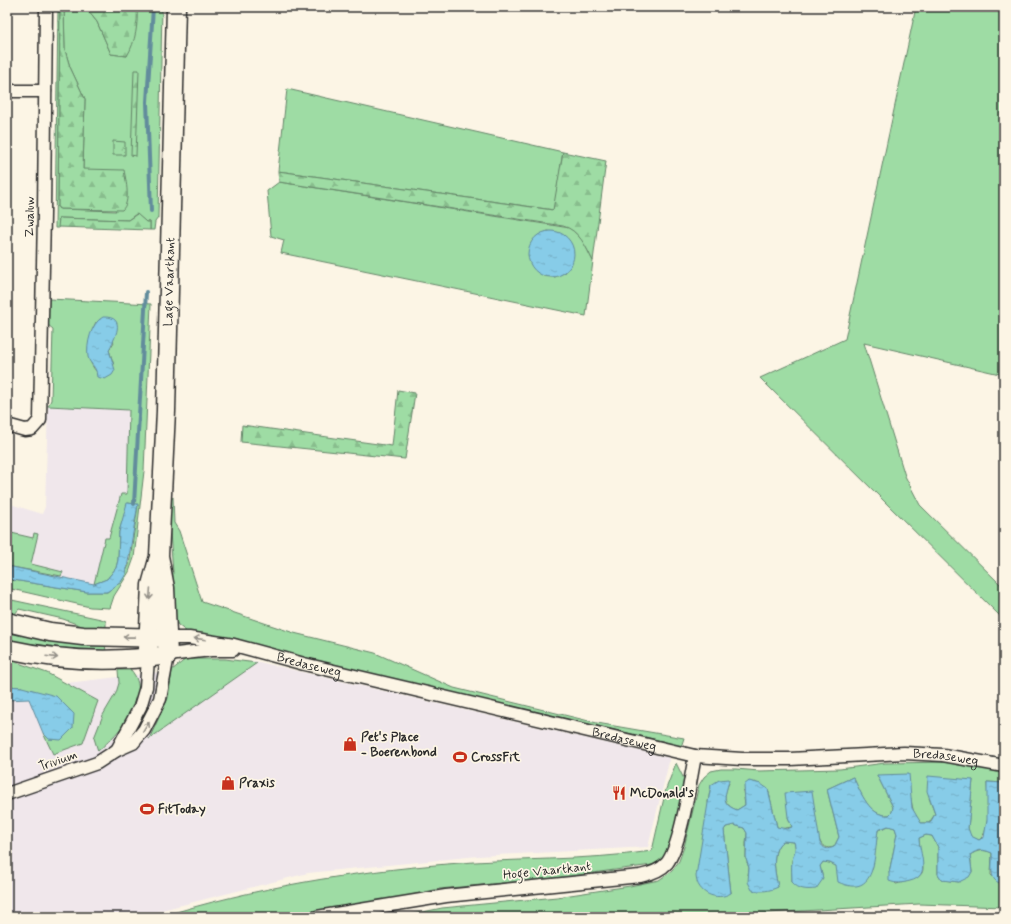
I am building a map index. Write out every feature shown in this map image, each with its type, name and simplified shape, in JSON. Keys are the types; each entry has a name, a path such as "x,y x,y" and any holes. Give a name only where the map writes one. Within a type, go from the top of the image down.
{"street":[{"name":"Zwaluw","path":"7,425 25,430 32,429 40,420 46,7"},
{"name":"Lage Vaartkant","path":"168,646 165,588 160,556 166,411 176,7"},
{"path":"7,91 45,91"},
{"name":"Lage Vaartkant","path":"148,658 151,585 160,556"},
{"name":"Bredaseweg","path":"7,622 50,632 82,636 149,638 168,646 211,650 252,651"},
{"name":"Bredaseweg","path":"7,649 49,657 94,660 148,658 168,646 212,640 252,651 696,756 742,760 904,753 943,755 1004,766"},
{"name":"Trivium","path":"7,794 97,763 117,750 133,743 144,730 153,715 164,682 168,646"},
{"name":"Trivium","path":"117,750 144,697 148,658"},
{"name":"Hoge Vaartkant","path":"317,917 446,896 651,874 666,864 674,851 696,756"}],"shaded area":[{"path":"48,406 129,410 127,494 102,587 7,573 7,503 42,514 45,507"},
{"path":"255,661 670,758 648,847 478,856 308,873 158,911 141,917 7,917 7,690"}],"green space":[{"path":"58,7 60,7 58,208 116,211 83,169 85,99 70,67 65,50 64,7 85,7 97,22 111,54 127,56 137,7 162,7 158,218 155,222 154,230 150,230 150,222 146,222 136,214 128,220 59,218 59,228 55,228"},
{"path":"60,7 64,7 65,50 70,67 85,99 83,169 124,170 127,185 127,197 125,206 122,210 58,208"},
{"path":"85,7 137,7 136,32 127,56 111,54 97,22"},
{"path":"916,7 1004,7 1004,375 864,343 905,476 920,505 1004,588 1004,620 760,378 845,339"},
{"path":"134,70 139,70 136,156 131,155"},
{"path":"287,89 563,152 554,210 278,171"},
{"path":"113,141 125,142 125,155 113,155"},
{"path":"563,152 606,161 593,261 578,235 569,228 563,226 279,182 278,171 553,210"},
{"path":"279,182 570,228 582,239 593,261 586,316 281,253 284,240 271,236 267,191","holes":["548,231 560,233 566,272 555,277 543,276 533,241 537,236"]},
{"path":"137,214 146,222 150,222 150,230 58,227 59,218 128,220"},
{"path":"49,299 151,304 144,471 134,558 129,572 114,596 110,608 90,607 7,588 7,579 87,592 107,592 121,582 129,565 138,505 128,503 119,532 118,560 116,568 107,579 94,584 105,538 109,538 121,494 127,494 129,410 48,406 51,400 53,329 48,325","holes":["96,322 114,342 109,350 114,365 96,371 92,366 88,347"]},
{"path":"398,390 415,393 405,459 241,442 242,425 392,446"},
{"path":"173,497 174,523 179,531 202,602 294,633 375,653 454,688 597,723 684,738 681,747 662,741 187,632 178,625 171,611 173,572 168,506"},
{"path":"7,532 33,538 34,533 38,534 31,564 63,572 61,576 7,566"},
{"path":"7,599 101,619 106,621 106,627 90,629 63,619 19,609 14,615 7,613"},
{"path":"7,629 105,642 106,653 7,640"},
{"path":"7,659 47,673 98,701 83,743 53,754 43,733 49,739 61,739 22,687 7,686"},
{"path":"186,659 225,659 257,663 149,739 168,698 172,670"},
{"path":"118,670 131,670 137,680 138,692 136,703 124,725 98,751 94,738 103,715 116,693 119,683"},
{"path":"951,762 1004,771 1004,783 987,782 987,822 983,836 979,840 970,836 968,828 973,780 929,798 935,814 929,823 920,823 916,817 911,798 877,775 893,807 892,812 889,815 882,815 876,812 866,803 853,777 827,789 839,837 834,847 829,848 822,844 818,837 816,822 788,817 792,827 780,829 777,827 768,789 755,782 743,791 745,805 737,810 729,806 726,800 725,796 729,783 711,785 708,802 731,893 724,830 726,827 734,825 744,828 747,833 746,859 749,868 748,875 778,887 774,862 776,850 783,841 794,842 796,849 792,860 792,882 823,879 820,866 823,862 836,866 872,870 878,830 889,826 895,828 897,834 889,873 896,884 909,881 921,874 923,869 919,849 919,838 926,835 932,836 938,847 938,874 942,880 959,882 972,872 970,855 981,851 992,853 991,875 1004,884 1004,907 919,904 701,917 399,917 442,908 557,897 659,880 672,871 679,861 684,847 699,785 704,777 711,771 721,769 759,771 840,769 885,763"},
{"path":"676,763 684,779 673,840 668,852 662,860 652,865 555,878 439,889 309,917 160,917 266,890 338,877 411,867 498,861 575,858 652,851 666,789"}],"water":[{"path":"551,231 564,235 570,241 574,254 570,267 564,273 551,277 538,273 532,267 528,254 532,241 538,235"},
{"path":"103,317 115,320 117,324 116,334 109,350 115,370 112,375 105,379 97,377 95,369 89,359 88,352 92,329"},
{"path":"127,503 138,504 126,574 121,582 107,592 87,592 7,579 7,566 94,584 107,579 116,568 118,560 119,532"},
{"path":"7,686 22,687 56,696 74,714 73,728 61,740 49,739 43,733 29,699 7,700"},
{"path":"909,774 912,808 921,823 930,823 935,814 927,791 928,776 973,780 968,828 971,836 979,840 984,837 987,820 987,782 1004,783 1004,884 999,883 993,877 992,853 983,850 970,855 972,872 969,877 959,882 942,880 938,874 938,847 932,836 926,835 919,838 923,863 921,874 917,878 910,881 897,883 889,881 889,873 897,834 895,828 888,826 878,830 874,862 871,872 867,880 860,885 851,886 838,882 836,866 823,862 820,866 823,879 816,889 797,887 792,882 792,859 795,850 794,842 783,841 776,850 774,862 778,887 765,891 752,890 748,882 749,868 746,859 747,833 744,828 734,825 726,827 724,830 731,893 725,896 714,896 704,891 697,882 696,876 711,785 719,780 729,779 725,798 727,804 737,810 745,805 744,785 749,781 761,784 768,789 777,827 787,829 792,827 788,817 785,793 812,791 820,843 824,848 828,849 834,847 839,837 827,789 853,777 866,802 871,808 882,815 889,815 892,812 893,807 877,775"}],"waterway":[{"path":"151,211 147,102 153,7"},
{"path":"134,504 146,292"}],"place":[{"name":"Pet's Place - Boerenbond","path":"350,744"},
{"name":"CrossFit","path":"460,757"},
{"name":"Praxis","path":"228,783"},
{"name":"McDonald's","path":"619,793"},
{"name":"FitToday","path":"147,809"}]}
